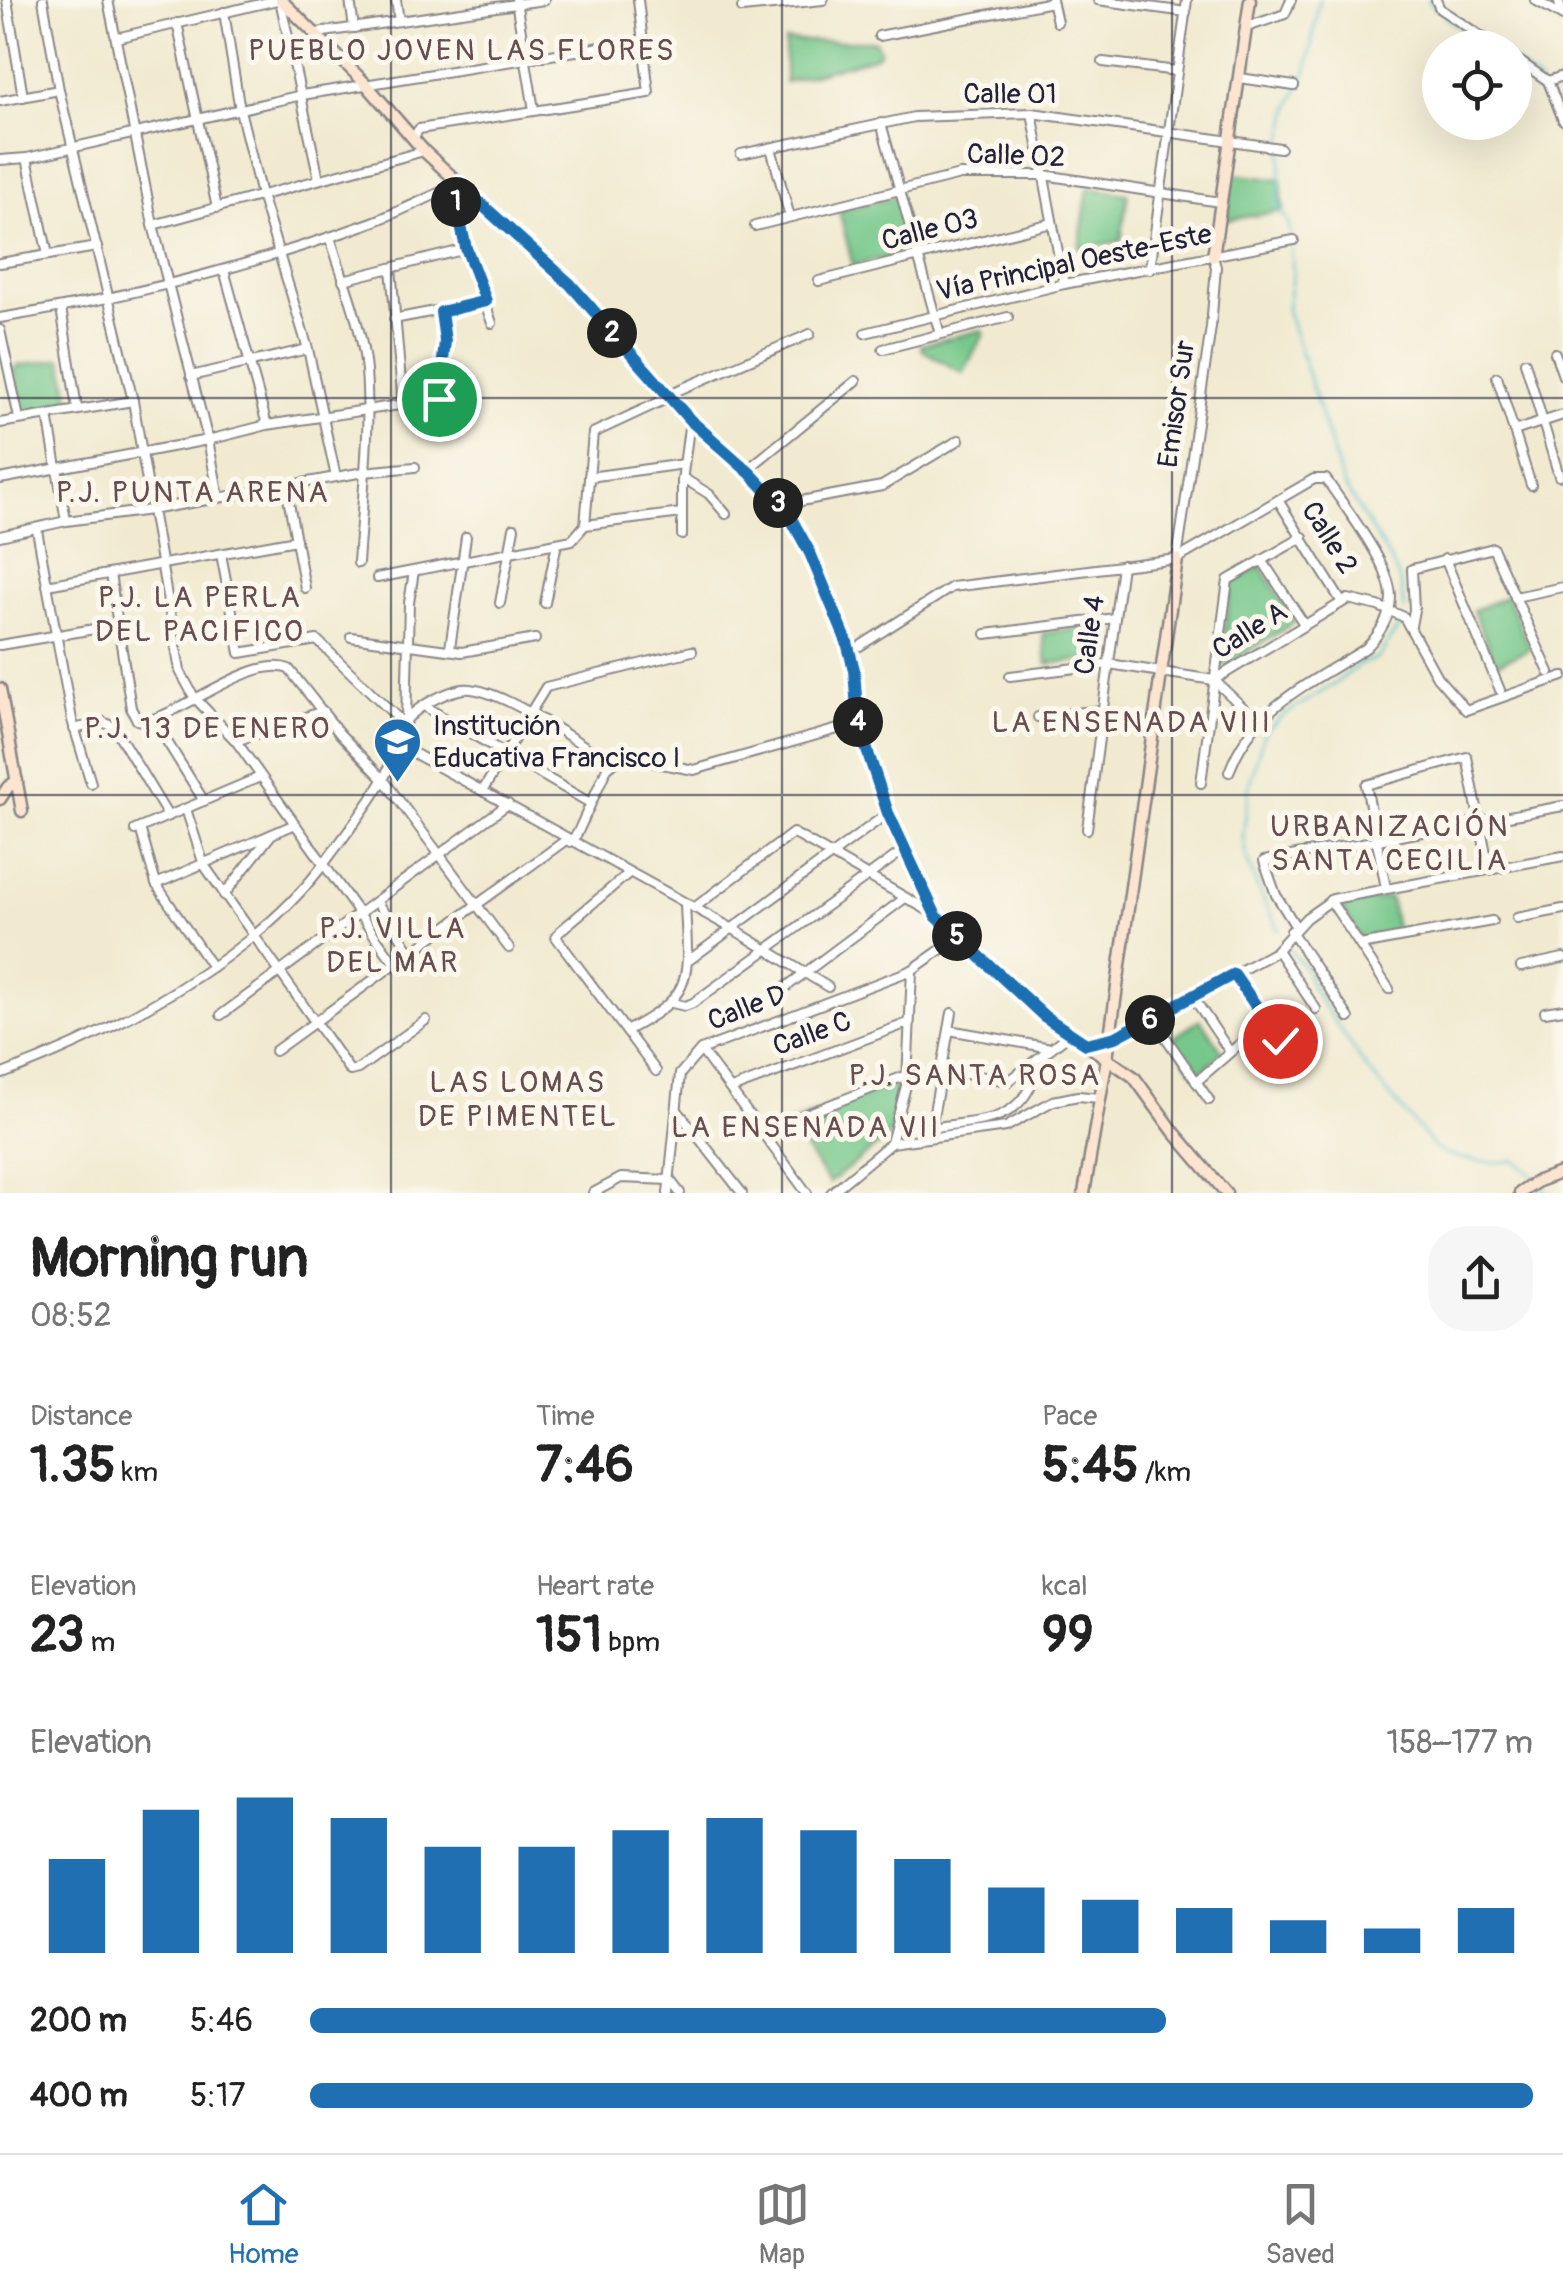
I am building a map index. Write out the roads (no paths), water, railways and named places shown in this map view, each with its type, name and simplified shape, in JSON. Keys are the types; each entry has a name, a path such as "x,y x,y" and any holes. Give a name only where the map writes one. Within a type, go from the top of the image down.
{"street":[{"path":"7,0 23,97"},
{"path":"43,0 58,90 133,401 180,671 194,697 236,742 395,964"},
{"path":"108,0 153,225 219,496"},
{"path":"116,38 279,0"},
{"path":"279,0 365,83 456,185 570,284 690,420 747,470 785,511 810,553 847,642 854,670 858,723 888,813 936,916"},
{"path":"279,0 319,179"},
{"path":"350,0 354,28"},
{"path":"396,0 399,21"},
{"path":"317,33 544,0"},
{"path":"412,138 419,129 650,93 638,0"},
{"path":"742,8 822,0"},
{"path":"1098,0 1186,12"},
{"path":"1150,269 1187,0"},
{"path":"1212,257 1250,0"},
{"path":"1247,26 1285,14 1292,0"},
{"path":"1436,0 1440,8 1472,30"},
{"path":"1535,0 1563,15"},
{"path":"1558,0 1563,15"},
{"path":"879,36 1052,1 1057,22"},
{"path":"517,2 534,110"},
{"path":"224,12 240,110 261,195 308,349 336,477"},
{"path":"178,23 217,208"},
{"path":"0,146 1,160 27,158 302,94 644,40"},
{"path":"1102,62 1177,72"},
{"path":"1532,69 1548,80 1563,120"},
{"path":"1548,80 1563,76"},
{"path":"1240,78 1294,86"},
{"path":"0,101 58,90"},
{"path":"1032,113 1064,284"},
{"name":"Calle 01","path":"741,154 914,117 1032,113 1280,148"},
{"path":"881,123 940,334"},
{"path":"772,148 790,217"},
{"path":"153,225 424,152"},
{"path":"27,158 48,255"},
{"name":"Calle 02","path":"756,226 960,175 1044,175 1220,202"},
{"path":"0,318 110,299 224,270 371,223 456,185"},
{"path":"456,185 466,248 492,323"},
{"name":"Calle 03","path":"819,280 1052,223"},
{"path":"330,237 366,370 358,563"},
{"name":"Vía Principal Oeste-Este","path":"864,333 1064,284 1294,240"},
{"path":"0,263 97,246"},
{"path":"344,280 466,248"},
{"name":"Emisor Sur","path":"1177,559 1211,327 1216,267 1212,257"},
{"path":"391,268 403,405"},
{"path":"224,270 267,424"},
{"path":"394,319 486,301"},
{"path":"61,308 77,408"},
{"path":"0,478 208,440 267,424 439,399 445,341 441,312"},
{"name":"Vía Principal Oeste-Este","path":"882,349 1008,317"},
{"path":"0,330 19,418"},
{"path":"377,578 572,540 585,525 593,433 664,400 667,395 810,334"},
{"path":"191,376 308,349"},
{"path":"1555,352 1563,376"},
{"path":"1525,362 1560,476"},
{"path":"1497,377 1531,485"},
{"path":"747,470 856,381"},
{"path":"0,422 133,401"},
{"path":"48,414 66,521"},
{"path":"1514,431 1563,415"},
{"path":"682,536 682,478 690,420"},
{"path":"785,511 801,501 882,486 959,440"},
{"path":"589,476 684,464"},
{"path":"0,536 66,521 415,467"},
{"path":"682,478 709,494 726,514"},
{"path":"860,646 952,587 1177,559 1314,479 1326,479 1381,565 1391,600 1388,610 1379,635 1366,648 1257,721 1238,750 1230,772"},
{"path":"286,487 304,588"},
{"name":"Calle 2","path":"1278,500 1341,601"},
{"path":"585,525 682,513"},
{"path":"500,603 514,528"},
{"path":"37,530 74,729 91,783"},
{"path":"450,648 466,537"},
{"path":"1201,783 1228,580 1303,537"},
{"path":"47,585 296,540"},
{"path":"545,603 557,544"},
{"path":"1411,626 1412,569 1493,548 1549,672"},
{"path":"220,554 240,653 317,640 405,722"},
{"path":"1084,1193 1107,1058 1177,559"},
{"path":"1262,560 1304,624"},
{"path":"1446,560 1500,690"},
{"name":"Calle 4","path":"1087,829 1122,566"},
{"path":"0,1076 75,1046 186,985 254,937 323,865 383,780 399,745 405,722 409,603 414,571"},
{"path":"110,574 131,708 140,722 154,720 194,697 266,667 280,666 294,672 323,712 383,780 509,948"},
{"path":"1516,598 1563,587"},
{"path":"1341,601 1348,599 1404,617 1436,677 1466,710 1563,676"},
{"name":"Calle A","path":"1010,676 1109,664 1214,680 1341,601"},
{"path":"986,634 1115,618"},
{"path":"0,645 118,625"},
{"path":"351,637 462,652 535,639"},
{"path":"483,790 528,712 548,686 692,652"},
{"path":"1214,680 1250,714"},
{"path":"0,689 22,811"},
{"path":"405,722 424,706 448,694 474,690 528,712 611,763"},
{"path":"424,706 590,803"},
{"path":"1038,717 1103,710"},
{"path":"236,742 323,712"},
{"path":"154,720 204,801"},
{"path":"74,729 103,722 114,727 168,816"},
{"path":"275,1052 577,834 611,763 641,760 694,770 858,723"},
{"path":"399,745 733,929 828,988"},
{"path":"1386,888 1366,785 1467,756 1489,869"},
{"path":"212,967 156,884 138,829 260,777"},
{"path":"0,799 16,782"},
{"path":"222,1016 508,804"},
{"path":"1348,1018 1293,929 1264,861 1563,806"},
{"path":"186,808 204,865 353,1071 426,1020"},
{"path":"688,961 888,813"},
{"path":"156,884 293,824"},
{"path":"224,895 272,834"},
{"path":"690,906 788,834 797,834 936,916 1069,1034 1134,1077 1226,1193"},
{"path":"672,1002 688,1006 904,850"},
{"path":"1086,1044 1109,1039 1193,998 1277,950 1293,929 1330,900 1563,856"},
{"path":"630,873 556,938 656,1070"},
{"path":"774,996 904,898"},
{"path":"1330,900 1389,989"},
{"path":"376,901 411,952"},
{"path":"626,1031 672,1002 688,961 690,906"},
{"path":"1517,918 1563,909"},
{"path":"1360,945 1492,921"},
{"name":"Calle D","path":"668,1193 680,1074 701,1050 912,970 946,946"},
{"path":"1277,950 1316,1009"},
{"path":"1521,967 1563,958"},
{"path":"891,1143 908,1075 912,970"},
{"path":"1234,974 1280,1041"},
{"path":"1193,998 1230,1052"},
{"path":"1544,1012 1563,1009"},
{"path":"952,1013 931,1128 1008,1114 1024,1100 1031,1085 1023,1072"},
{"path":"1152,1018 1209,1100"},
{"path":"1196,1082 1266,1021"},
{"name":"Calle C","path":"731,1088 908,1022"},
{"path":"949,1030 1052,1048"},
{"path":"942,1070 1009,1081 1069,1034"},
{"path":"701,1050 807,1193"},
{"path":"762,1130 908,1075"},
{"path":"831,1193 891,1143 1006,1127 1054,1100 1100,1098"},
{"path":"677,1110 742,1193"},
{"path":"1520,1193 1563,1172"},
{"path":"619,1193 621,1178"},
{"path":"593,1193 621,1178 670,1180 680,1193"}],"waterway":[{"path":"1292,238 1279,209 1282,147 1291,104 1307,71 1319,0"},
{"path":"1428,0 1438,10"},
{"path":"1443,16 1464,30"},
{"path":"1532,78 1540,84"},
{"path":"1553,107 1563,132"},
{"path":"1291,246 1293,271 1287,309 1343,484 1391,561 1401,583 1404,610"},
{"path":"1279,930 1258,889 1243,837 1249,785 1264,733 1360,664 1378,658 1401,623"},
{"path":"1290,950 1306,969 1313,989 1367,1069 1435,1148 1474,1160 1515,1160 1535,1177"},
{"path":"1542,1186 1547,1193"}],"place":[{"name":"Institución Educativa Francisco I","path":"398,784"}],"district":[{"name":"PUEBLO JOVEN LAS FLORES","path":"462,50"},
{"name":"P.J. PUNTA ARENA","path":"193,492"},
{"name":"P.J. LA PERLA DEL PACIFICO","path":"200,614"},
{"name":"LA ENSENADA VIII","path":"1132,722"},
{"name":"P.J. 13 DE ENERO","path":"208,728"},
{"name":"URBANIZACIÓN SANTA CECILIA","path":"1390,843"},
{"name":"P.J. VILLA DEL MAR","path":"393,945"},
{"name":"P.J. SANTA ROSA","path":"975,1075"},
{"name":"LAS LOMAS DE PIMENTEL","path":"518,1099"},
{"name":"LA ENSENADA VII","path":"806,1127"}]}
